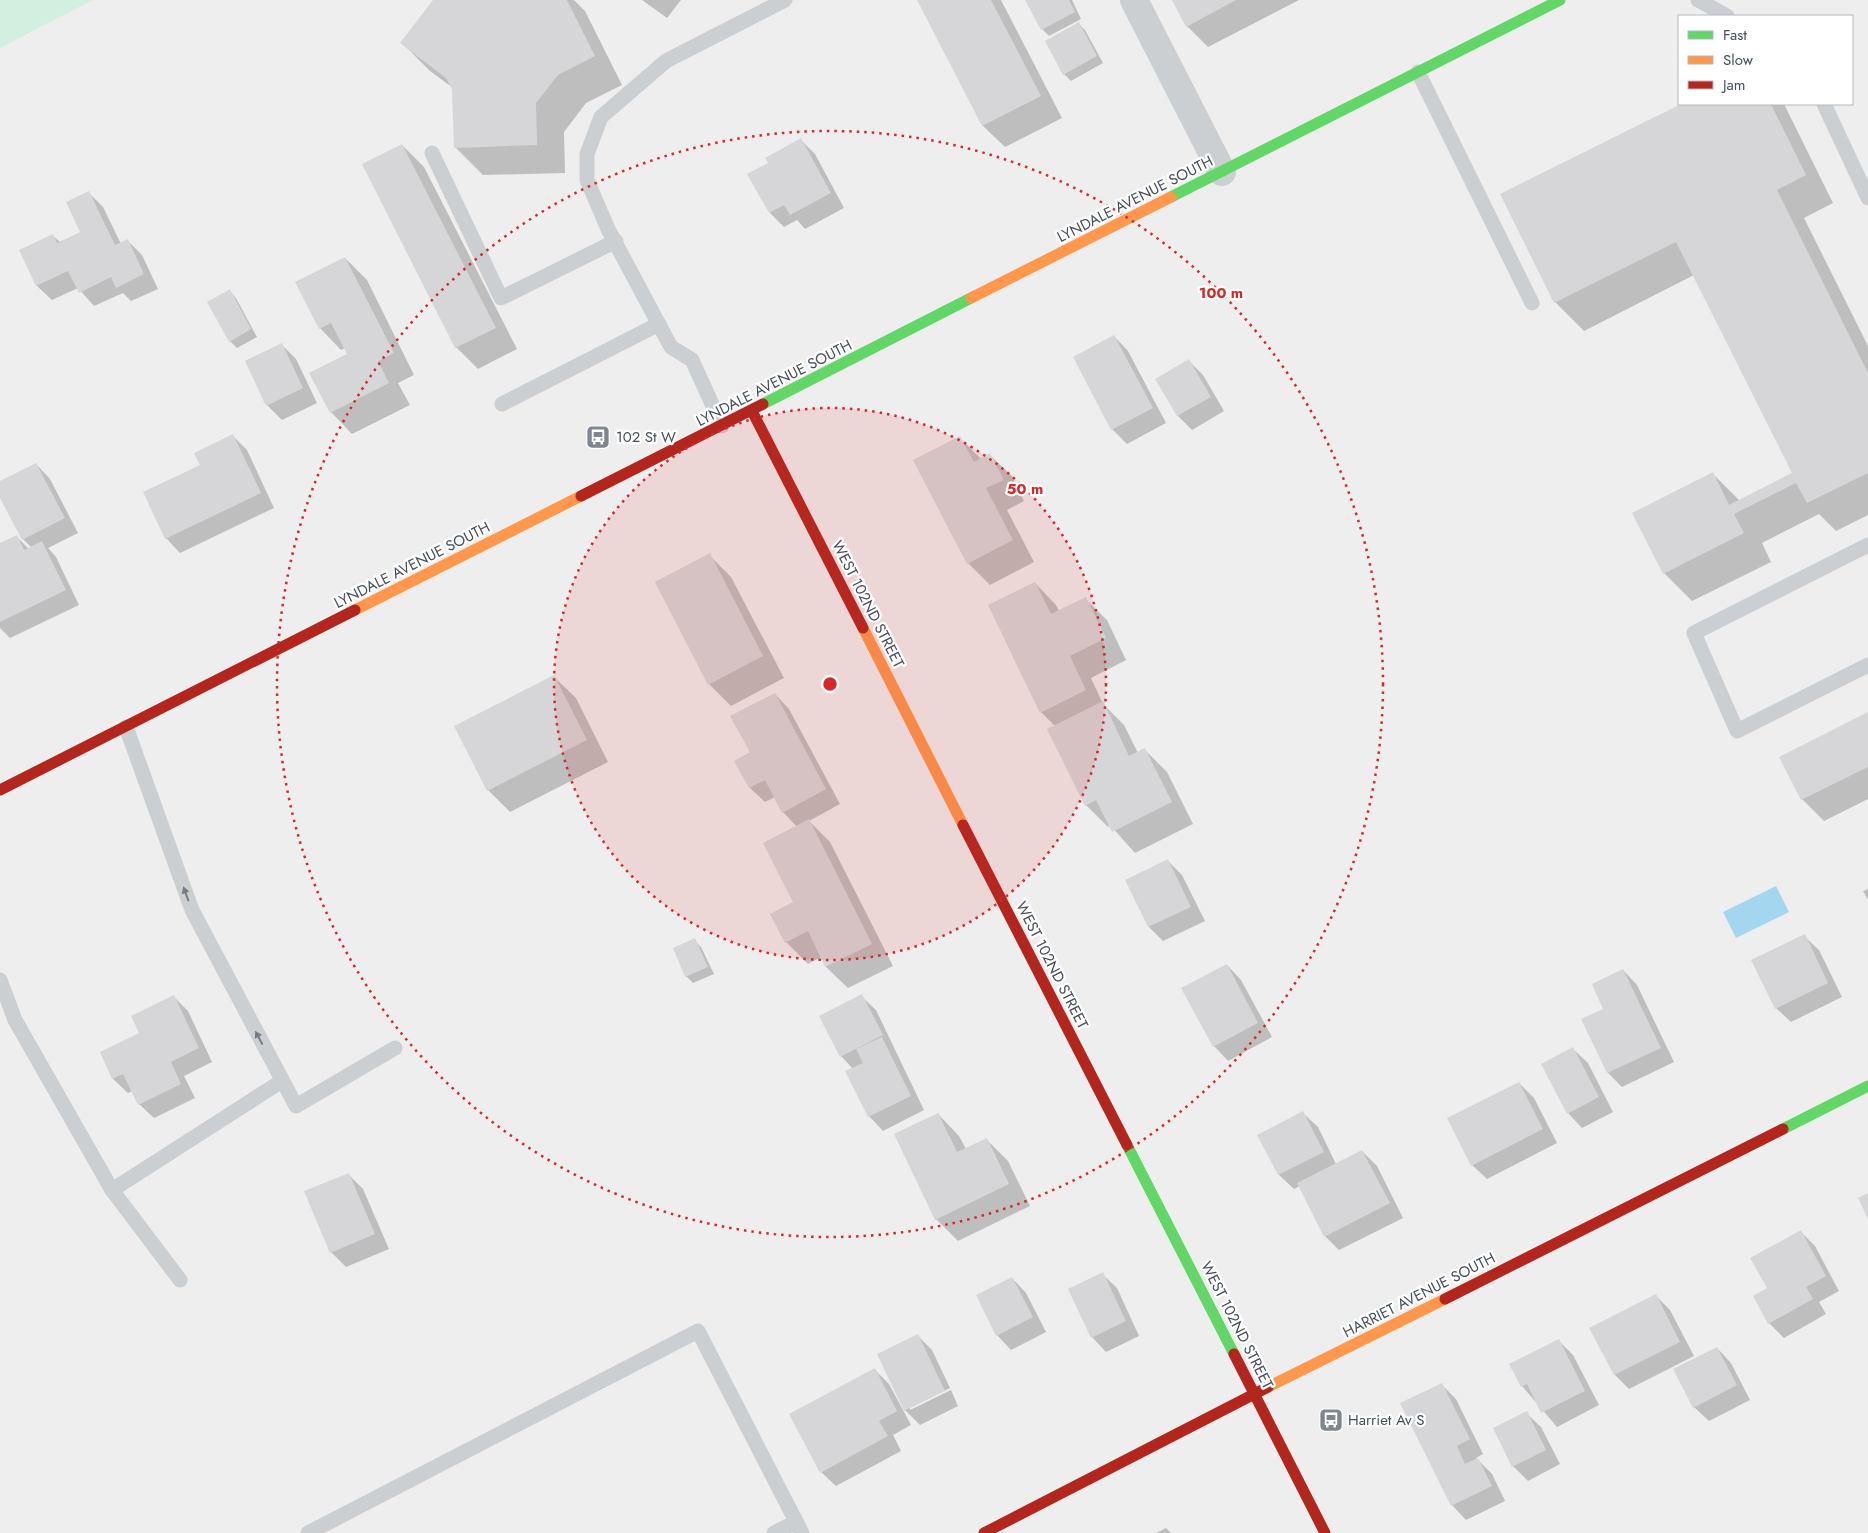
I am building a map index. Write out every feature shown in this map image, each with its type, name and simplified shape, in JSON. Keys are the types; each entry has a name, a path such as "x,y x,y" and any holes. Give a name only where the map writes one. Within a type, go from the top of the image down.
{"street":[{"path":"1134,0 1222,172"},
{"name":"LYNDALE AVENUE SOUTH","path":"0,790 752,411 1560,0"},
{"name":"WEST 102ND STREET","path":"752,411 1325,1533"},
{"name":"HARRIET AVENUE SOUTH","path":"984,1533 1255,1394 1868,1086"}],"lane":[{"path":"722,426 692,360 671,347 616,241 587,180 586,154 601,117 666,61 785,0"},
{"path":"1698,0 1725,15"},
{"path":"1418,72 1532,303"},
{"path":"1824,105 1868,198"},
{"path":"432,154 501,298 616,241"},
{"path":"502,404 659,324"},
{"path":"1868,546 1694,633 1737,731 1868,665"},
{"path":"126,727 192,910 296,1106 395,1048"},
{"path":"0,980 14,1020 112,1190 180,1280"},
{"path":"112,1190 282,1081"},
{"path":"308,1533 698,1331 799,1527 774,1533"}],"green space":[{"path":"0,0 93,0 0,48"}],"water":[{"path":"1776,886 1789,912 1736,938 1723,912"}],"building":[{"path":"433,0 567,0 595,56 558,75 536,103 537,145 454,148 452,89 446,78 400,43"},
{"path":"917,0 991,0 1041,96 982,126"},
{"path":"1025,0 1069,0 1075,12 1041,30"},
{"path":"1172,0 1236,0 1186,27"},
{"path":"1079,22 1097,56 1063,75 1045,41"},
{"path":"1679,105 1771,105 1806,175 1777,190 1868,373 1868,473 1807,503 1796,483 1734,514 1744,533 1663,574 1632,513 1713,472 1729,505 1792,473 1676,242 1554,303 1500,194"},
{"path":"801,138 831,193 790,215 784,205 769,213 747,174 768,163 765,158"},
{"path":"402,144 496,328 455,348 362,164"},
{"path":"89,191 115,245 128,239 144,274 116,288 111,277 79,293 68,271 36,286 19,250 53,234 57,243 80,232 66,202"},
{"path":"345,257 394,353 378,361 389,383 330,413 309,373 347,354 331,323 319,329 295,282"},
{"path":"230,289 251,329 229,342 207,302"},
{"path":"1114,335 1153,408 1111,430 1073,357"},
{"path":"282,343 303,388 266,406 245,361"},
{"path":"1189,359 1211,397 1177,416 1155,379"},
{"path":"233,434 261,493 165,539 143,492 200,465 194,453"},
{"path":"960,436 974,462 990,453 1004,480 986,488 1013,540 967,564 913,460"},
{"path":"36,463 65,518 22,540 0,498 0,481"},
{"path":"17,535 24,550 42,541 66,590 0,622 0,543"},
{"path":"710,553 763,656 708,685 655,582"},
{"path":"1035,582 1051,614 1086,597 1106,638 1070,656 1086,690 1040,713 988,605"},
{"path":"554,675 587,740 487,791 454,726"},
{"path":"775,693 826,789 782,813 765,780 749,788 734,761 750,752 730,716"},
{"path":"1103,701 1129,756 1145,748 1172,802 1112,832 1096,800 1085,806 1047,729"},
{"path":"1868,712 1868,767 1801,800 1779,757"},
{"path":"809,819 872,944 825,967 808,931 785,943 770,914 793,902 763,843"},
{"path":"1168,859 1191,907 1148,927 1125,880"},
{"path":"1805,934 1828,983 1775,1009 1751,960"},
{"path":"695,938 708,967 685,977 673,948"},
{"path":"1227,964 1258,1023 1213,1047 1181,988"},
{"path":"1623,969 1661,1048 1607,1073 1581,1019 1603,1009 1592,984"},
{"path":"862,994 883,1035 840,1057 819,1016"},
{"path":"174,995 199,1048 171,1062 181,1084 138,1105 123,1074 112,1079 100,1052 139,1033 131,1016"},
{"path":"882,1037 911,1096 868,1117 845,1071 863,1063 856,1049"},
{"path":"1573,1047 1599,1097 1567,1114 1541,1064"},
{"path":"1519,1082 1543,1129 1471,1166 1447,1118"},
{"path":"1303,1111 1324,1152 1278,1175 1257,1135"},
{"path":"938,1113 957,1152 987,1138 1009,1184 935,1220 894,1134"},
{"path":"1362,1150 1390,1203 1324,1237 1297,1183"},
{"path":"349,1173 375,1234 330,1253 304,1191"},
{"path":"1868,1193 1868,1219 1858,1198"},
{"path":"1801,1230 1826,1276 1806,1287 1813,1299 1768,1324 1753,1296 1767,1288 1750,1258"},
{"path":"1103,1272 1126,1321 1091,1338 1068,1289"},
{"path":"1012,1277 1033,1317 996,1336 976,1295"},
{"path":"1656,1294 1680,1342 1614,1375 1589,1328"},
{"path":"918,1334 945,1391 904,1411 877,1354"},
{"path":"1559,1339 1585,1391 1541,1413 1527,1384 1521,1387 1509,1364"},
{"path":"1717,1347 1737,1385 1693,1408 1673,1369"},
{"path":"875,1368 897,1411 879,1421 888,1436 820,1473 789,1414"},
{"path":"1442,1383 1470,1439 1457,1446 1465,1464 1478,1458 1492,1486 1451,1506 1400,1403"},
{"path":"1527,1411 1546,1450 1512,1467 1493,1428"}],"traffic: fast":[{"path":"1171,197 1560,0"},
{"path":"763,404 971,298"},
{"path":"1783,1129 1868,1086"},
{"path":"1127,1145 1234,1354"}],"traffic: slow":[{"path":"971,298 1171,197"},
{"path":"355,610 581,496"},
{"path":"863,628 963,825"},
{"path":"1268,1387 1445,1299"}],"traffic: jam":[{"path":"581,496 763,404"},
{"path":"752,411 863,628"},
{"path":"0,790 355,610"},
{"path":"963,825 1127,1145"},
{"path":"1445,1299 1783,1129"},
{"path":"1234,1354 1325,1533"},
{"path":"984,1533 1268,1387"}],"place":[{"name":"102 St W","path":"598,437"},
{"name":"Harriet Av S","path":"1331,1420"}]}
